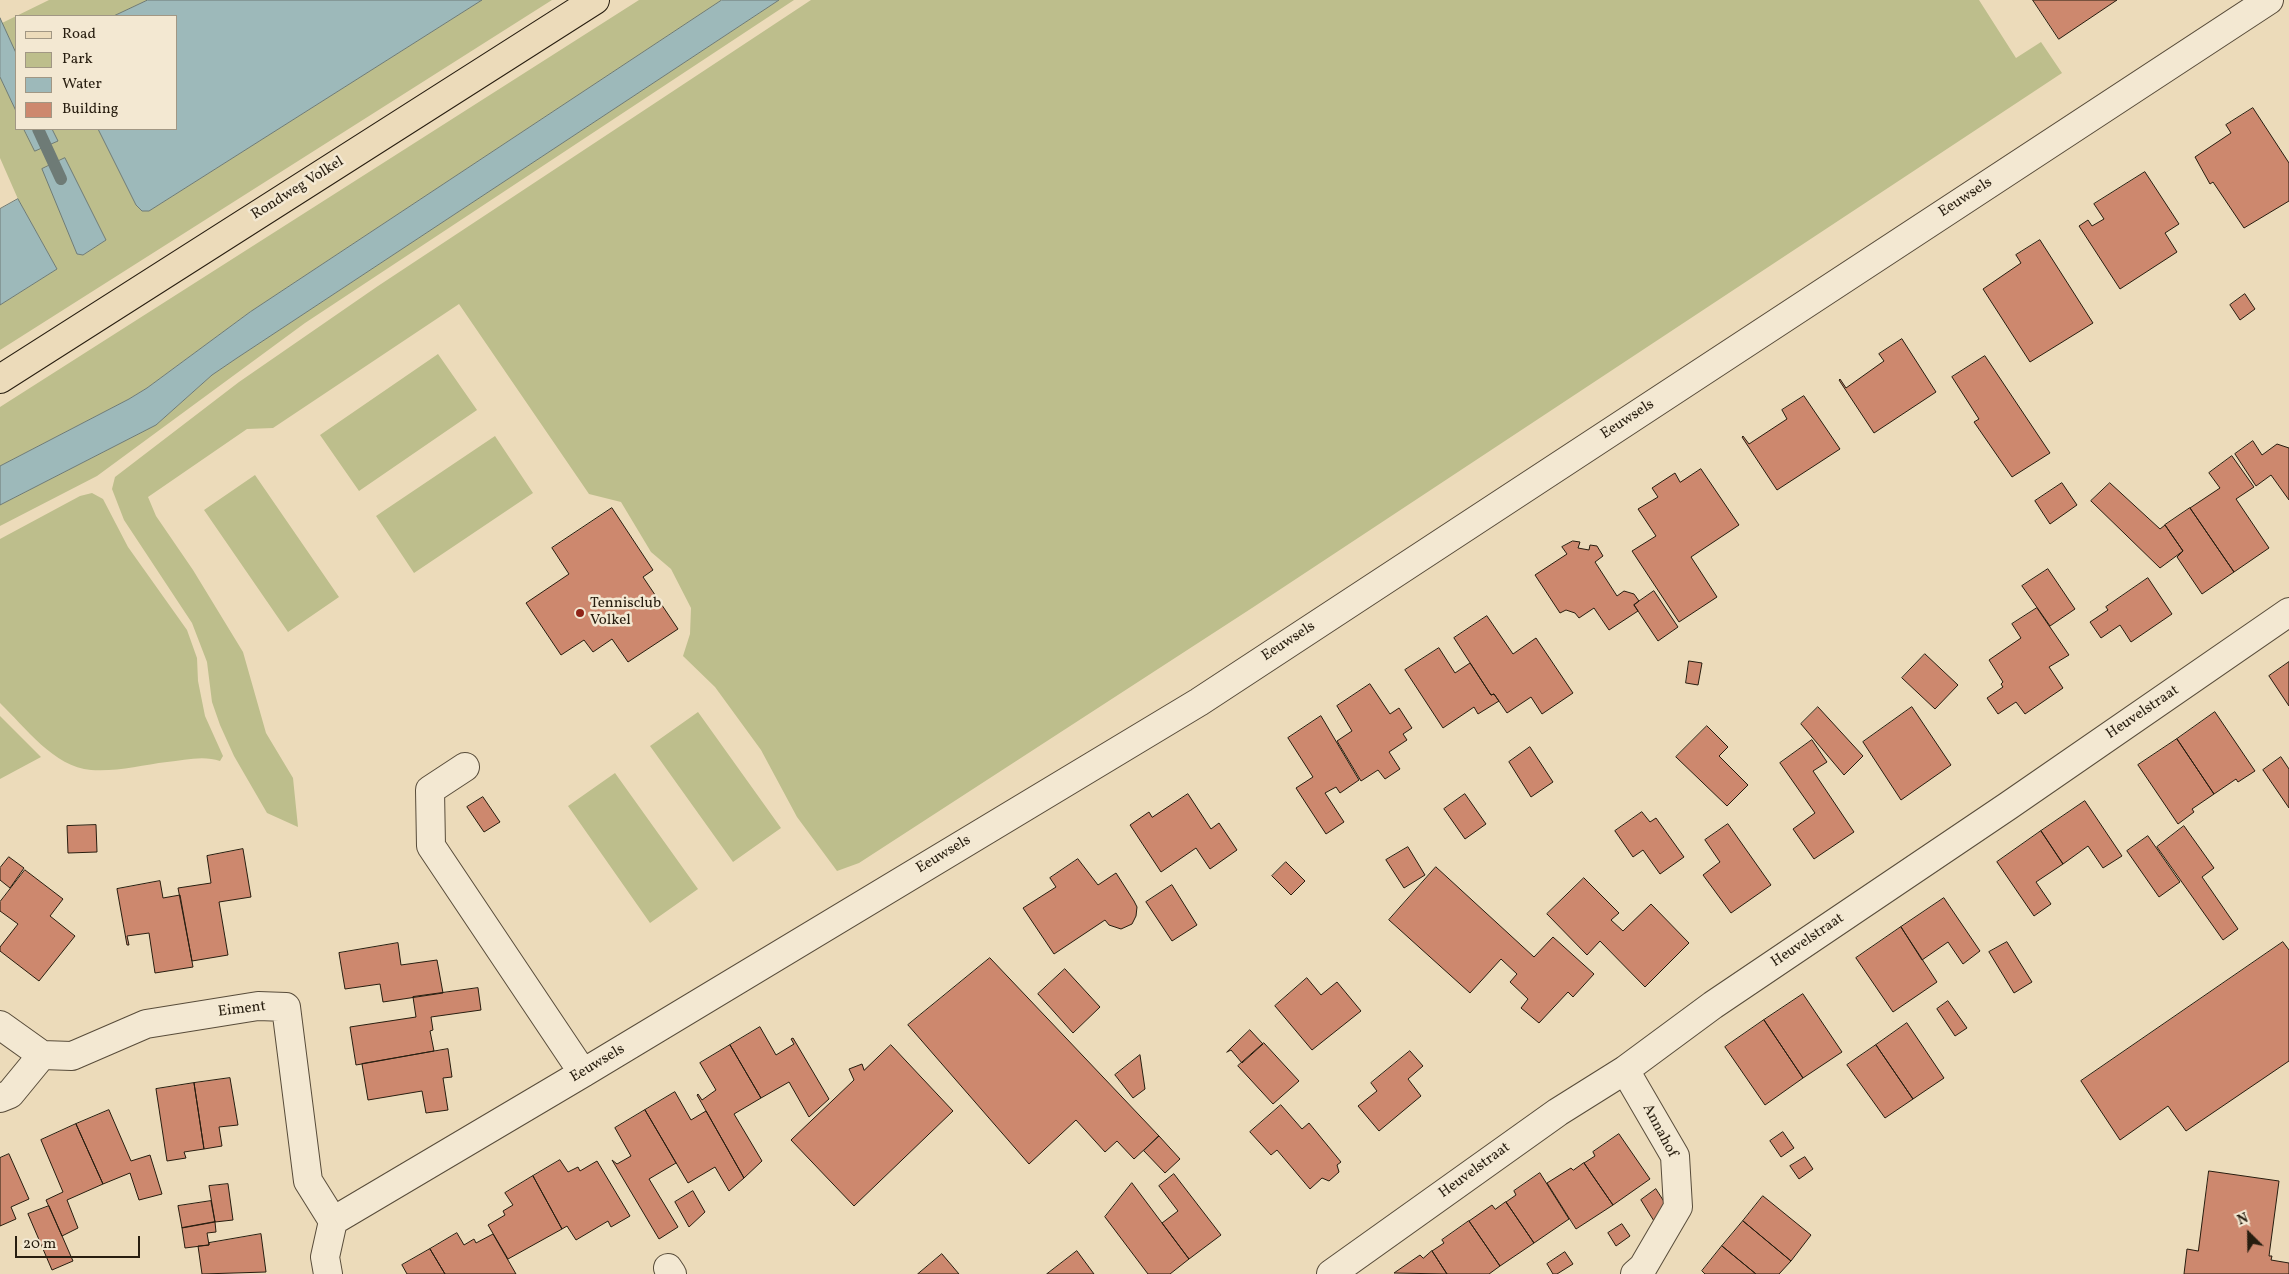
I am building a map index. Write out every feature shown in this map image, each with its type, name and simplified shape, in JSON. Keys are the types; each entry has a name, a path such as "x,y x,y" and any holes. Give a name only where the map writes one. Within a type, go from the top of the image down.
{"main road":[{"name":"Rondweg Volkel","path":"0,378 595,0"}],"street":[{"name":"Eeuwsels","path":"333,1221 583,1073 1199,702 2269,0"},
{"name":"Heuvelstraat","path":"1331,1274 1558,1112 1625,1070 1713,1005 2008,806 2289,612"},
{"path":"465,767 430,790 431,846 583,1073"},
{"name":"Eiment","path":"42,1055 72,1056 146,1024 258,1006 286,1007 308,1181 333,1221"},
{"path":"0,1025 42,1055 10,1094 0,1098"},
{"name":"Annahof","path":"1625,1070 1675,1156 1678,1207 1643,1268 1635,1274"},
{"path":"328,1274 325,1257 333,1221"}],"green space":[{"path":"49,0 148,0 116,15 18,15"},
{"path":"482,0 552,0 0,350 0,305 57,269 18,199 0,158 0,77 15,109 15,130 25,130 35,150 42,148 51,164 43,169 77,254 83,255 106,240 65,159 57,161 49,145 57,141 52,130 98,130 136,205 149,211"},
{"path":"639,0 722,0 250,312 147,388 0,466 0,407"},
{"path":"779,0 794,0 305,323 97,476 0,526 0,505 156,425 212,375"},
{"path":"811,0 1979,0 2016,58 2041,42 2062,73 1252,608 859,863 837,871 797,817 761,750 715,687 683,656 690,634 691,608 671,569 651,552 621,502 589,494 459,304 273,428 247,429 148,497 156,516 193,570 243,652 266,733 293,778 298,827 267,813 234,756 220,725 212,702 207,662 192,623 124,520 112,489 115,477 239,382 378,286"},
{"path":"15,16 15,51 2,23"},
{"path":"438,354 477,410 359,491 320,435"},
{"path":"495,436 533,493 414,573 376,516"},
{"path":"255,475 339,597 288,632 204,510"},
{"path":"92,493 103,499 128,547 187,630 197,658 198,681 205,716 223,756 220,761 207,758 194,759 110,770 91,770 77,767 53,754 30,734 0,703 0,539 80,496"},
{"path":"698,712 781,828 733,862 650,746"},
{"path":"0,716 41,757 0,779"},
{"path":"615,773 698,889 650,923 568,806"}],"water":[{"path":"148,0 482,0 149,211 142,211 136,205 98,130 178,130 178,15 116,15"},
{"path":"722,0 779,0 212,375 156,425 0,505 0,466 147,388 250,312"},
{"path":"0,18 15,51 15,109 0,77"},
{"path":"24,130 52,130 58,141 35,151"},
{"path":"65,158 106,240 83,255 77,254 42,169"},
{"path":"18,199 57,269 0,305 0,209"}],"building":[{"path":"2033,0 2117,0 2059,39"},
{"path":"2253,108 2289,163 2289,201 2244,228 2213,182 2210,184 2195,157 2231,133 2226,125"},
{"path":"2145,172 2179,224 2165,233 2177,252 2120,289 2079,226 2088,220 2092,226 2104,219 2094,204"},
{"path":"2040,240 2093,323 2030,362 1983,289 2021,263 2016,255"},
{"path":"2245,294 2255,309 2240,320 2230,305"},
{"path":"1902,339 1936,392 1874,433 1839,380 1846,388 1884,361 1879,354"},
{"path":"1985,356 2050,453 2012,477 1974,422 1979,419 1952,377"},
{"path":"1804,396 1840,449 1777,490 1742,437 1749,444 1787,419 1782,410"},
{"path":"2253,441 2262,455 2277,444 2289,448 2289,500 2271,475 2256,486 2235,454"},
{"path":"2232,456 2254,487 2236,499 2269,548 2234,572 2190,508 2220,488 2209,473"},
{"path":"1701,469 1739,525 1691,557 1717,597 1679,622 1632,551 1656,536 1638,509 1658,497 1652,488 1675,473 1680,482"},
{"path":"2062,483 2077,505 2050,524 2035,501"},
{"path":"2110,483 2160,529 2165,525 2183,551 2160,568 2091,501"},
{"path":"612,508 653,570 643,577 678,629 628,662 612,639 593,652 584,640 561,655 526,603 569,574 552,548"},
{"path":"2190,508 2234,572 2202,594 2177,557 2183,551 2165,525"},
{"path":"1573,541 1580,542 1578,548 1589,550 1590,545 1597,546 1603,556 1595,562 1617,596 1624,591 1634,594 1639,601 1634,605 1638,611 1609,630 1594,608 1579,618 1575,613 1566,610 1560,613 1535,575 1567,554 1562,547"},
{"path":"2048,569 2075,609 2050,626 2022,586"},
{"path":"2148,578 2172,614 2131,642 2120,625 2101,638 2090,622 2108,610 2106,607"},
{"path":"1654,591 1678,627 1658,641 1634,605"},
{"path":"2037,608 2069,655 2049,667 2063,688 2025,714 2016,702 1998,714 1987,698 2003,687 2001,684 2003,682 1989,660 2021,638 2012,624"},
{"path":"1487,616 1513,654 1536,638 1573,693 1542,714 1531,697 1507,713 1494,694 1491,695 1454,638"},
{"path":"1439,648 1455,673 1470,663 1491,695 1494,694 1499,701 1478,714 1474,707 1443,728 1405,670"},
{"path":"1925,654 1958,685 1935,709 1902,678"},
{"path":"1689,661 1702,663 1698,685 1686,683"},
{"path":"2289,662 2289,706 2269,676"},
{"path":"1370,684 1390,714 1399,708 1412,728 1403,734 1407,740 1389,752 1400,769 1385,779 1378,770 1361,781 1337,741 1352,731 1337,706"},
{"path":"1818,707 1863,756 1844,775 1801,724"},
{"path":"1912,707 1951,765 1901,800 1863,742"},
{"path":"2215,712 2255,771 2238,782 2236,779 2214,794 2177,739"},
{"path":"1321,716 1359,780 1340,793 1336,787 1325,793 1344,822 1326,834 1296,788 1313,777 1288,738"},
{"path":"1707,726 1728,747 1719,756 1748,785 1727,806 1676,757"},
{"path":"2177,739 2214,794 2192,809 2194,812 2178,824 2138,765"},
{"path":"1812,740 1827,762 1813,771 1854,832 1814,859 1793,829 1815,813 1780,763"},
{"path":"1530,747 1553,782 1531,797 1509,762"},
{"path":"2281,757 2289,769 2289,808 2263,770"},
{"path":"1188,794 1211,829 1219,823 1237,850 1210,869 1196,848 1161,872 1130,825 1149,812 1152,817"},
{"path":"1465,794 1486,824 1465,839 1444,809"},
{"path":"483,797 500,822 484,832 467,807"},
{"path":"2085,801 2122,856 2103,868 2088,846 2063,864 2041,831"},
{"path":"1642,812 1650,822 1656,818 1684,857 1660,874 1643,850 1633,857 1615,831"},
{"path":"1728,824 1771,885 1731,913 1703,875 1720,862 1705,840"},
{"path":"96,825 97,852 68,853 67,826"},
{"path":"2184,826 2214,868 2202,877 2238,929 2223,940 2157,847"},
{"path":"2041,831 2063,864 2036,882 2051,904 2034,916 1997,862"},
{"path":"2148,836 2180,882 2159,897 2127,851"},
{"path":"1408,847 1425,875 1404,888 1386,860"},
{"path":"243,849 251,897 219,902 228,955 192,961 178,888 211,883 207,856"},
{"path":"9,857 24,868 10,888 0,880 0,868"},
{"path":"1078,859 1098,885 1116,873 1137,907 1136,916 1132,924 1121,929 1109,925 1105,920 1054,954 1023,908 1056,887 1050,878"},
{"path":"1286,862 1305,881 1291,895 1272,876"},
{"path":"1436,867 1534,957 1553,937 1594,974 1573,997 1568,992 1539,1023 1521,1008 1528,999 1510,982 1517,974 1501,959 1470,993 1389,920"},
{"path":"25,870 63,899 50,916 75,936 39,981 0,951 0,947 18,924 0,911 0,902"},
{"path":"1584,878 1619,913 1611,920 1623,931 1651,904 1689,943 1645,987 1600,941 1587,955 1547,914"},
{"path":"160,881 163,898 180,895 193,967 155,973 149,933 127,936 129,945 127,945 117,889"},
{"path":"1172,885 1197,925 1172,941 1146,902"},
{"path":"1944,898 1980,951 1963,964 1948,942 1922,960 1901,927"},
{"path":"1901,927 1937,982 1893,1012 1856,958"},
{"path":"2007,942 2032,982 2014,993 1989,952"},
{"path":"2283,942 2289,950 2289,1061 2186,1131 2168,1106 2120,1140 2081,1081"},
{"path":"398,943 401,965 437,960 443,993 383,1002 380,984 345,989 339,953"},
{"path":"990,958 1159,1136 1134,1159 1117,1141 1105,1152 1076,1120 1029,1164 908,1025"},
{"path":"1065,969 1100,1007 1073,1033 1038,994"},
{"path":"1307,978 1321,995 1337,982 1361,1011 1312,1050 1275,1006"},
{"path":"478,988 481,1010 431,1017 433,1030 430,1031 434,1051 356,1065 350,1027 416,1017 413,997"},
{"path":"1803,994 1842,1052 1803,1078 1764,1020"},
{"path":"1948,1001 1967,1028 1955,1036 1937,1009"},
{"path":"1764,1020 1803,1078 1765,1105 1725,1047"},
{"path":"1907,1023 1944,1078 1913,1099 1876,1045"},
{"path":"760,1027 776,1055 794,1044 791,1039 793,1038 829,1099 809,1117 789,1082 761,1098 730,1045"},
{"path":"1250,1030 1263,1044 1242,1063 1231,1050 1227,1052"},
{"path":"1264,1043 1299,1081 1273,1104 1238,1066"},
{"path":"730,1045 761,1098 734,1114 762,1161 744,1178 697,1095 702,1100 716,1090 700,1063"},
{"path":"891,1045 953,1111 854,1206 791,1140 854,1080 849,1069 862,1064 864,1070"},
{"path":"1876,1045 1913,1099 1885,1118 1847,1065"},
{"path":"448,1049 452,1077 443,1078 448,1110 426,1113 422,1091 368,1100 362,1064"},
{"path":"1410,1051 1423,1066 1408,1079 1421,1096 1379,1131 1358,1106 1377,1091 1371,1083"},
{"path":"1140,1055 1145,1089 1133,1098 1115,1075"},
{"path":"230,1078 238,1125 219,1127 222,1146 204,1149 194,1083"},
{"path":"194,1083 204,1149 184,1152 186,1158 167,1161 156,1089"},
{"path":"675,1092 691,1120 706,1111 744,1178 729,1191 715,1167 688,1183 645,1110"},
{"path":"1281,1105 1302,1129 1309,1123 1341,1162 1337,1165 1339,1172 1329,1181 1322,1178 1310,1189 1277,1150 1271,1155 1250,1132"},
{"path":"109,1110 131,1161 150,1155 162,1194 139,1200 130,1173 103,1184 76,1124"},
{"path":"645,1110 676,1163 649,1179 678,1227 659,1239 612,1160 617,1164 631,1156 615,1128"},
{"path":"76,1124 103,1184 67,1200 78,1228 62,1236 46,1200 63,1192 41,1140"},
{"path":"1783,1132 1794,1148 1781,1157 1770,1141"},
{"path":"1619,1134 1650,1179 1613,1205 1584,1163 1595,1156 1593,1152"},
{"path":"1159,1136 1180,1159 1165,1173 1144,1151"},
{"path":"9,1154 29,1199 11,1207 16,1219 0,1226 0,1158"},
{"path":"1805,1157 1813,1169 1799,1179 1790,1166"},
{"path":"560,1160 568,1172 578,1167 580,1171 597,1161 630,1216 611,1227 608,1221 576,1240 567,1226 562,1229 533,1176"},
{"path":"1584,1163 1613,1205 1576,1229 1547,1183 1571,1168 1573,1170"},
{"path":"2209,1171 2279,1181 2269,1256 2272,1256 2271,1260 2289,1263 2289,1274 2184,1274 2187,1249 2198,1251"},
{"path":"1540,1173 1569,1219 1534,1243 1506,1202 1516,1195 1514,1191"},
{"path":"1174,1174 1221,1235 1189,1259 1162,1223 1178,1211 1159,1186"},
{"path":"533,1176 562,1229 508,1259 488,1225 505,1215 503,1211 513,1205 505,1193"},
{"path":"1132,1183 1189,1259 1170,1274 1148,1274 1105,1217"},
{"path":"228,1184 233,1220 215,1222 209,1186"},
{"path":"1656,1189 1670,1211 1654,1221 1641,1200"},
{"path":"693,1191 705,1212 689,1227 675,1202"},
{"path":"1763,1196 1811,1235 1791,1261 1743,1221"},
{"path":"211,1201 215,1222 182,1228 178,1206"},
{"path":"1506,1202 1534,1243 1500,1266 1469,1221 1492,1205 1495,1209"},
{"path":"49,1206 73,1261 52,1270 28,1214"},
{"path":"1469,1221 1500,1266 1489,1274 1447,1274 1432,1251 1444,1243 1442,1240"},
{"path":"1743,1221 1791,1261 1779,1274 1756,1274 1722,1246"},
{"path":"215,1222 216,1232 207,1233 209,1245 185,1248 182,1228"},
{"path":"1622,1224 1630,1236 1616,1246 1608,1233"},
{"path":"457,1233 464,1245 474,1239 476,1243 493,1234 516,1274 445,1274 430,1249"},
{"path":"261,1234 266,1272 202,1274 198,1246"},
{"path":"1722,1246 1756,1274 1705,1274 1702,1271"},
{"path":"430,1249 445,1274 407,1274 402,1265"},
{"path":"1077,1251 1094,1274 1047,1274"},
{"path":"1432,1251 1447,1274 1394,1273 1420,1255 1423,1258"},
{"path":"1565,1252 1573,1264 1557,1274 1553,1274 1547,1264"},
{"path":"942,1254 959,1274 918,1274"}],"waterway":[{"path":"38,130 61,179"}],"place":[{"name":"Tennisclub Volkel","path":"580,613"}]}
